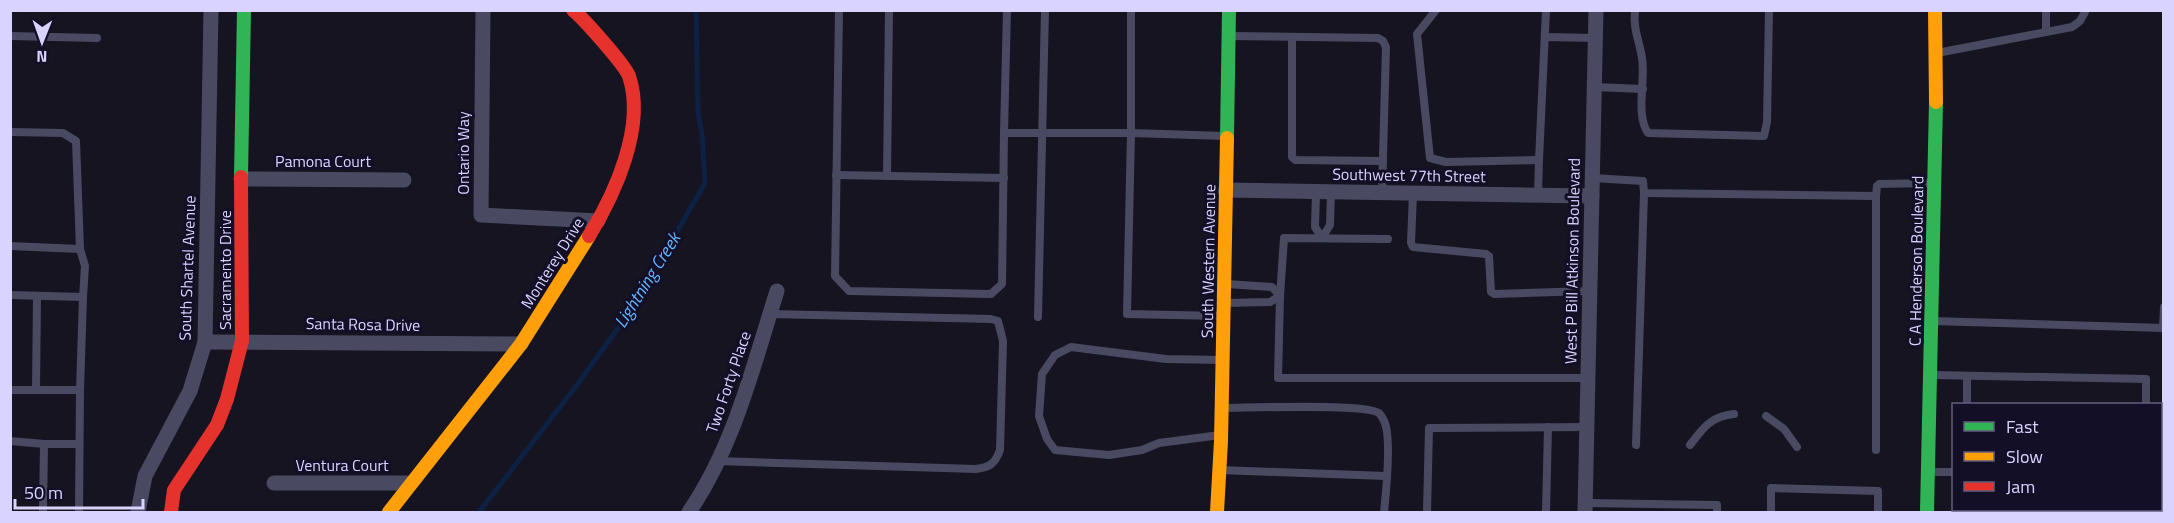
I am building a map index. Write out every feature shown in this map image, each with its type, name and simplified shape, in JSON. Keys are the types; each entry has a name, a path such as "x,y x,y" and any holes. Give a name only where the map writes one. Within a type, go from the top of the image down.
{"street":[{"name":"South Shartel Avenue","path":"138,513 145,476 190,391 205,342 211,10"},
{"name":"Sacramento Drive","path":"171,513 174,490 217,424 227,399 242,341 241,179 244,10"},
{"name":"Ontario Way","path":"483,10 481,215 598,220"},
{"name":"Monterey Drive","path":"389,513 521,344 598,220 627,156 633,129 634,98 628,74 583,18 573,10"},
{"name":"South Western Avenue","path":"1217,513 1221,435 1229,10"},
{"name":"West P Bill Atkinson Boulevard","path":"1586,508 1596,10"},
{"name":"C A Henderson Boulevard","path":"1927,513 1935,10"},
{"name":"Pamona Court","path":"241,179 404,180"},
{"name":"Southwest 77th Street","path":"1225,190 1592,196"},
{"name":"Two Forty Place","path":"689,513 700,496 733,429 777,291"},
{"name":"Santa Rosa Drive","path":"205,342 521,344"},
{"name":"Ventura Court","path":"274,483 411,483"}],"lane":[{"path":"838,10 835,276 849,291 979,294 991,294 1002,284 1007,10"},
{"path":"887,176 889,10"},
{"path":"1038,317 1044,10"},
{"path":"1131,10 1127,314 1223,310 1270,302 1280,296"},
{"path":"1436,10 1417,34 1430,158 1433,161 1446,162 1539,160"},
{"path":"1538,195 1546,10"},
{"path":"1635,10 1634,32 1642,58 1643,123 1648,133 1764,136 1767,122 1769,10"},
{"path":"2046,10 2046,32"},
{"path":"1936,54 2072,27 2080,21 2085,12"},
{"path":"10,36 97,38"},
{"path":"1229,36 1378,38 1383,41 1386,47 1382,193"},
{"path":"1293,37 1292,157 1295,160 1383,161"},
{"path":"1546,37 1595,38"},
{"path":"1594,87 1642,89"},
{"path":"10,132 63,133 76,141 80,249 85,266 80,390 79,513"},
{"path":"1004,133 1227,136"},
{"path":"836,175 1004,178"},
{"path":"1592,178 1642,181 1644,193 1636,445"},
{"path":"1876,450 1877,186 1879,184 1934,183"},
{"path":"1316,192 1315,227 1322,238"},
{"path":"1322,238 1330,225 1331,192"},
{"path":"1413,193 1411,243 1413,247 1486,254 1489,256 1491,292 1494,294 1590,291"},
{"path":"1644,193 1876,196"},
{"path":"1388,239 1284,238 1278,378 1588,378"},
{"path":"10,246 80,249"},
{"path":"1224,284 1272,287 1280,296"},
{"path":"10,295 83,297"},
{"path":"36,390 37,296"},
{"path":"1931,321 2163,328 2163,308"},
{"path":"717,462 976,469 988,467 995,462 1000,450 1003,340 998,321 770,314"},
{"path":"1221,435 1159,443 1142,450 1108,455 1055,450 1047,439 1039,416 1042,374 1055,355 1071,347 1166,359 1222,360"},
{"path":"1930,375 2146,379 2146,403"},
{"path":"1967,376 1967,403"},
{"path":"10,390 80,390"},
{"path":"1221,408 1345,408 1370,410 1380,414 1386,423 1388,438 1384,513"},
{"path":"1690,445 1706,424 1725,415 1734,414"},
{"path":"1766,416 1784,429 1797,447"},
{"path":"1546,513 1548,427"},
{"path":"1427,513 1429,428 1587,427"},
{"path":"10,441 79,444"},
{"path":"43,513 44,444"},
{"path":"1220,470 1386,476"},
{"path":"1928,472 1952,472"},
{"path":"1771,513 1771,488 1878,491 1878,513"},
{"path":"1586,508 1687,509 1717,505 1717,513"}],"waterway":[{"name":"Lightning Creek","path":"479,512 577,385 634,306 705,183 702,134 698,113 696,10"}],"traffic: fast":[{"path":"241,177 244,10"},
{"path":"1227,138 1229,10"},
{"path":"1927,512 1936,102"}],"traffic: slow":[{"path":"1935,10 1936,102"},
{"path":"1217,512 1221,441 1227,138"},
{"path":"389,512 521,344 589,236"}],"traffic: jam":[{"path":"573,10 626,70 633,96 634,116 625,159 609,200 589,236"},
{"path":"171,512 174,490 217,425 227,399 242,341 241,177"}]}
